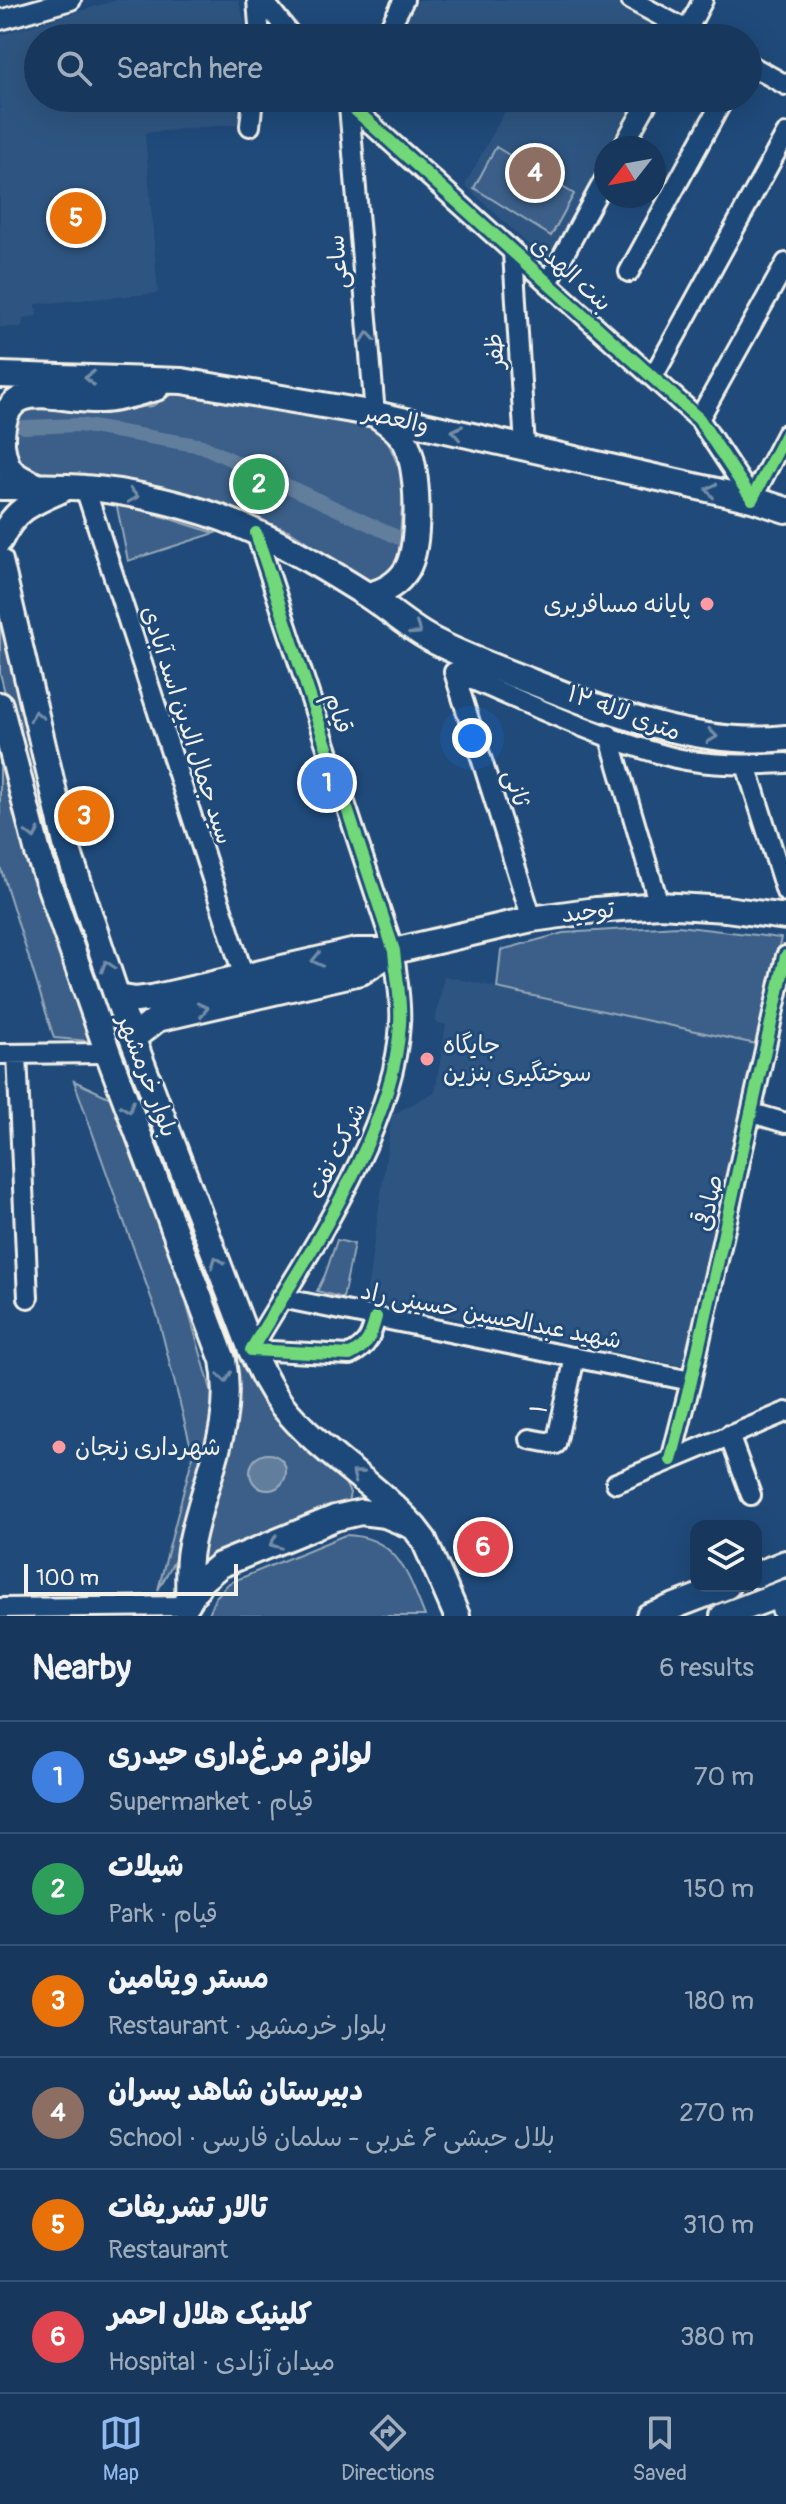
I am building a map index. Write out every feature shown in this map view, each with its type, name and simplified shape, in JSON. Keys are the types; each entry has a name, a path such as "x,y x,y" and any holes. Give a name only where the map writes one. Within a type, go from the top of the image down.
{"main road":[{"name":"والعصر","path":"0,375 182,381 375,414 752,499 786,510"},
{"path":"38,487 14,476 5,463 0,429 2,414 7,406 21,397 40,395 102,400 182,381"},
{"path":"367,595 388,588 399,579 411,561 414,545 415,481 412,459 406,441 396,429 375,414"},
{"path":"0,487 75,488 151,500 207,514 256,533 367,595 423,635 452,650 572,698 648,722 713,737 786,738"},
{"path":"0,540 20,509 75,488"},
{"name":"بلوار خرمشهر","path":"0,561 66,844 117,997 263,1378 309,1435 394,1505 414,1527 424,1540 457,1616"},
{"name":"بلوار خرمشهر","path":"0,705 38,853 108,1053 223,1360 226,1377 225,1421 190,1550 187,1607"},
{"name":"توحید","path":"133,1038 155,1009 244,977 356,951 394,951 532,919 659,905 786,917"},
{"name":"توحید","path":"117,997 136,1000 155,1009 361,972 394,951"},
{"path":"187,1607 202,1580 220,1565 335,1518 361,1512 385,1515 414,1527"},
{"path":"762,1573 786,1563"},
{"path":"649,1616 711,1592"},
{"path":"723,1616 782,1601"}],"street":[{"path":"0,20 71,0"},
{"path":"260,0 260,24"},
{"path":"260,0 281,24"},
{"path":"391,24 404,0"},
{"path":"631,0 671,24"},
{"path":"694,24 703,0"},
{"path":"762,72 786,85"},
{"path":"250,126 252,112"},
{"name":"ساعی","path":"349,112 375,414"},
{"name":"بنت الهدی","path":"360,112 699,419 752,499"},
{"path":"629,136 642,112"},
{"path":"629,272 716,112"},
{"path":"653,377 786,134"},
{"path":"548,283 594,199"},
{"name":"ظفر","path":"513,253 525,447"},
{"path":"699,419 786,263"},
{"path":"752,499 786,434"},
{"name":"سید جمال الدین اسد آبادی","path":"75,488 244,977"},
{"name":"قیام","path":"256,533 394,951"},
{"name":"۱۲ متری لاله","path":"454,672 609,735 678,758 746,765 786,763"},
{"name":"ثانی","path":"454,672 532,919"},
{"path":"609,735 659,905"},
{"path":"746,765 786,892"},
{"name":"شرکت نفت","path":"251,1350 345,1191 388,1094 400,1024 394,951"},
{"name":"صادقی","path":"671,1460 786,956"},
{"path":"28,1298 8,1054 108,1053"},
{"path":"752,1113 786,1123"},
{"name":"شهید عبدالحسین حسینی راد","path":"281,1298 691,1381"},
{"path":"251,1350 350,1355 365,1347 376,1317"},
{"name":"۱","path":"530,1439 556,1444 575,1357"},
{"path":"616,1483 786,1412"},
{"path":"729,1435 751,1495"},
{"path":"0,1608 57,1612 187,1607"}],"shaded area":[{"path":"117,0 238,0 245,21 245,24 37,24"},
{"path":"418,0 619,0 660,24 405,24"},
{"path":"24,28 24,112 238,112 237,124 145,133 158,293 36,304 37,316 23,318 22,327 0,327 0,35"},
{"path":"505,112 633,112 620,136 594,136 594,184 550,265 465,185"},
{"path":"496,147 574,194 551,236 474,188"},
{"path":"180,390 371,425 385,435 404,479 398,564 374,585 290,531 241,513 152,489 33,473 11,459 17,405 115,410 152,406"},
{"path":"116,502 215,533 128,561"},
{"path":"0,589 113,1003 250,1376 280,1420 345,1483 350,1493 348,1502 330,1507 197,1573 236,1423 236,1400 44,849 0,673"},
{"path":"0,753 8,790 89,1041 54,1038 0,866"},
{"path":"678,926 781,938 756,1044 497,988 501,950 563,933"},
{"path":"444,976 756,1044 683,1366 366,1299 392,1115 435,1092 446,1025 435,1022"},
{"path":"74,1081 113,1099 169,1243 214,1400 210,1431 180,1551 158,1590 193,1455 158,1317"},
{"path":"337,1240 354,1244 343,1298 317,1291"},
{"path":"268,1454 281,1459 286,1472 281,1485 268,1490 255,1485 250,1472 255,1459"},
{"path":"345,1535 363,1537 389,1550 406,1572 425,1616 208,1616 216,1597 229,1583"}],"waterway":[{"path":"24,427 80,425 202,446 414,545"}],"cycle path":[{"path":"358,112 699,419 752,499 786,434"},
{"path":"256,533 394,951 400,1024 394,1065 382,1108 364,1150 344,1193 251,1350 350,1355 368,1340 376,1317"},
{"path":"671,1460 786,956"}],"place":[{"name":"دبیرستان شاهد پسران","path":"535,173"},
{"name":"تالار تشریفات","path":"76,218"},
{"name":"شیلات","path":"259,484"},
{"name":"پایانه مسافربری","path":"707,604"},
{"name":"لوازم مرغ‌داری حیدری","path":"327,783"},
{"name":"مستر ویتامین","path":"84,816"},
{"name":"جایگاه سوختگیرى بنزین","path":"427,1059"},
{"name":"شهرداری زنجان","path":"59,1447"},
{"name":"کلینیک هلال احمر","path":"483,1547"}]}
